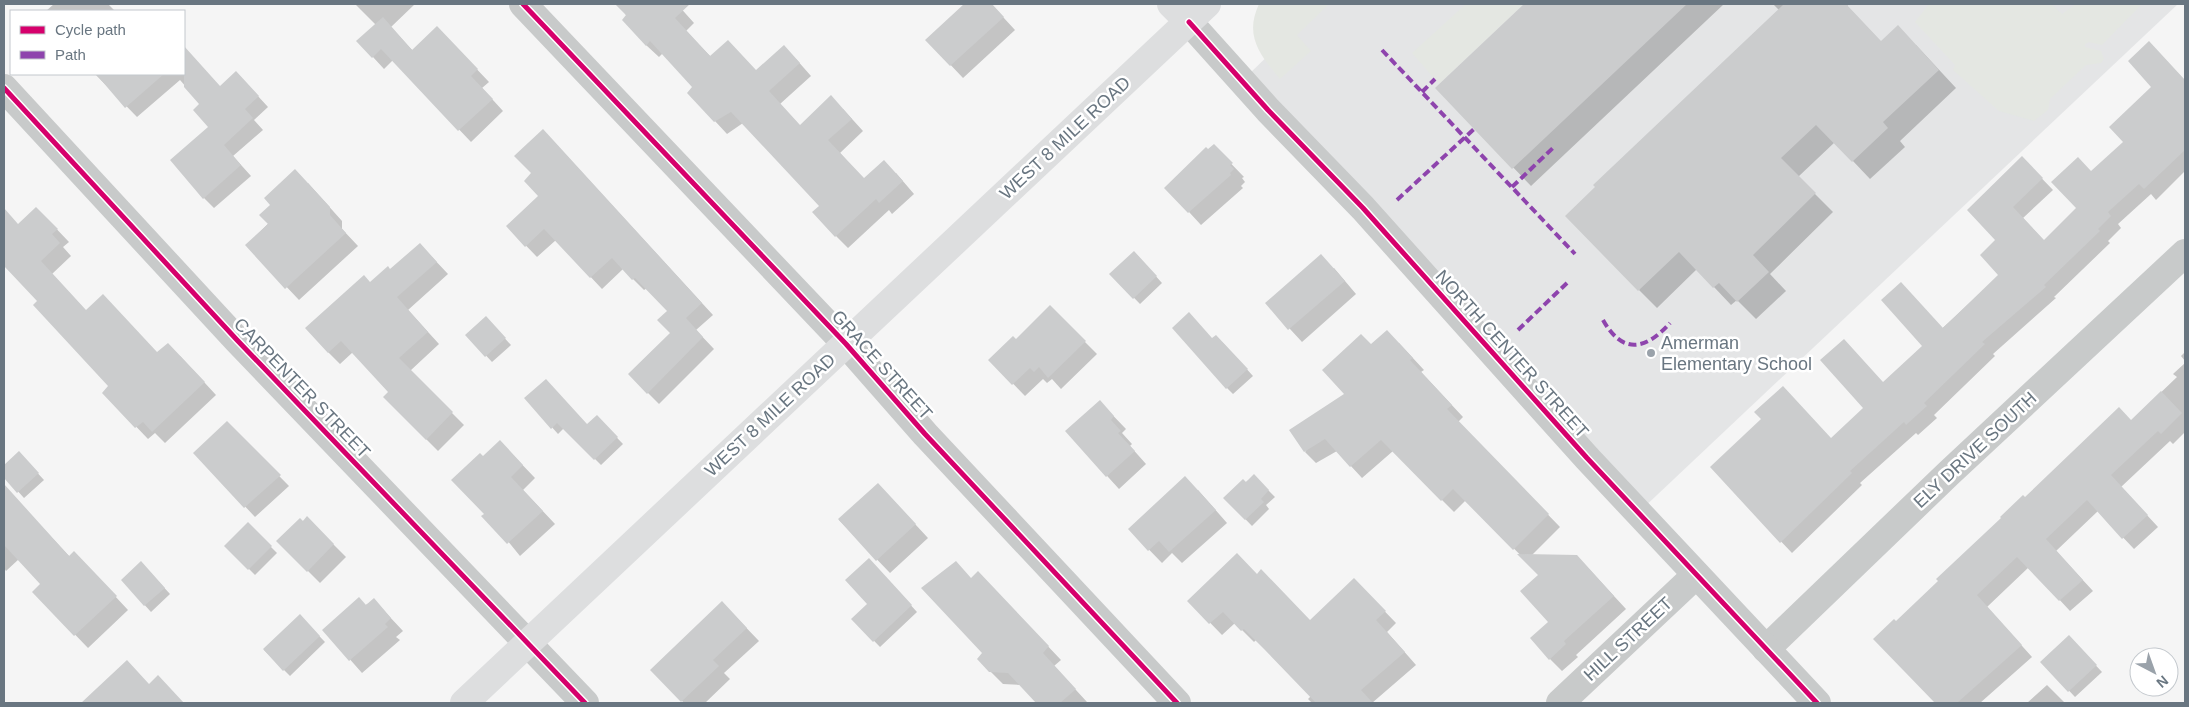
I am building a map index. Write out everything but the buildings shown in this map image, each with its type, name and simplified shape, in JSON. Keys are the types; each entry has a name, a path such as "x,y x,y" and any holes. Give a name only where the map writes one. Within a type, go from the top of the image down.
{"main road":[{"name":"WEST 8 MILE ROAD","path":"464,703 846,344 1189,10"}],"street":[{"name":"GRACE STREET","path":"522,4 846,344 925,434 1177,703"},
{"name":"NORTH CENTER STREET","path":"1189,10 1268,110 1363,208 1586,458 1817,703"},
{"name":"CARPENTER STREET","path":"4,88 237,340 585,703"},
{"name":"ELY DRIVE SOUTH","path":"1766,649 1949,473 2185,253"},
{"name":"HILL STREET","path":"1560,703 1696,575"}],"shaded area":[{"path":"1259,4 1329,4 1297,35 1311,51 1280,79 1266,62 1256,44 1253,26"},
{"name":"Amerman Elementary School","path":"1321,4 2178,4 1639,512 1244,79"},
{"path":"1466,4 1524,4 1439,84 1412,53"},
{"path":"1929,4 2051,4 2062,14 2076,4 2142,4 2102,45 2089,42 2085,44 2085,47 2101,51 2104,59 2101,63 2086,65 2050,99 2048,110 2034,121 1999,111 1953,70 1955,65 1915,22"}],"marked path":[{"path":"1382,50 1575,254"},
{"path":"1422,92 1435,79"},
{"path":"1397,200 1474,129"},
{"path":"1512,187 1555,146"},
{"path":"1518,330 1567,283"},
{"path":"1603,320 1618,339 1634,345 1652,339 1670,323"}],"cycle path":[{"path":"523,4 846,344 925,434 1177,703"},
{"path":"1189,22 1268,110 1363,208 1587,458 1817,703"},
{"path":"4,88 237,340 585,703"}],"place":[{"name":"Amerman Elementary School","path":"1651,353"}]}
